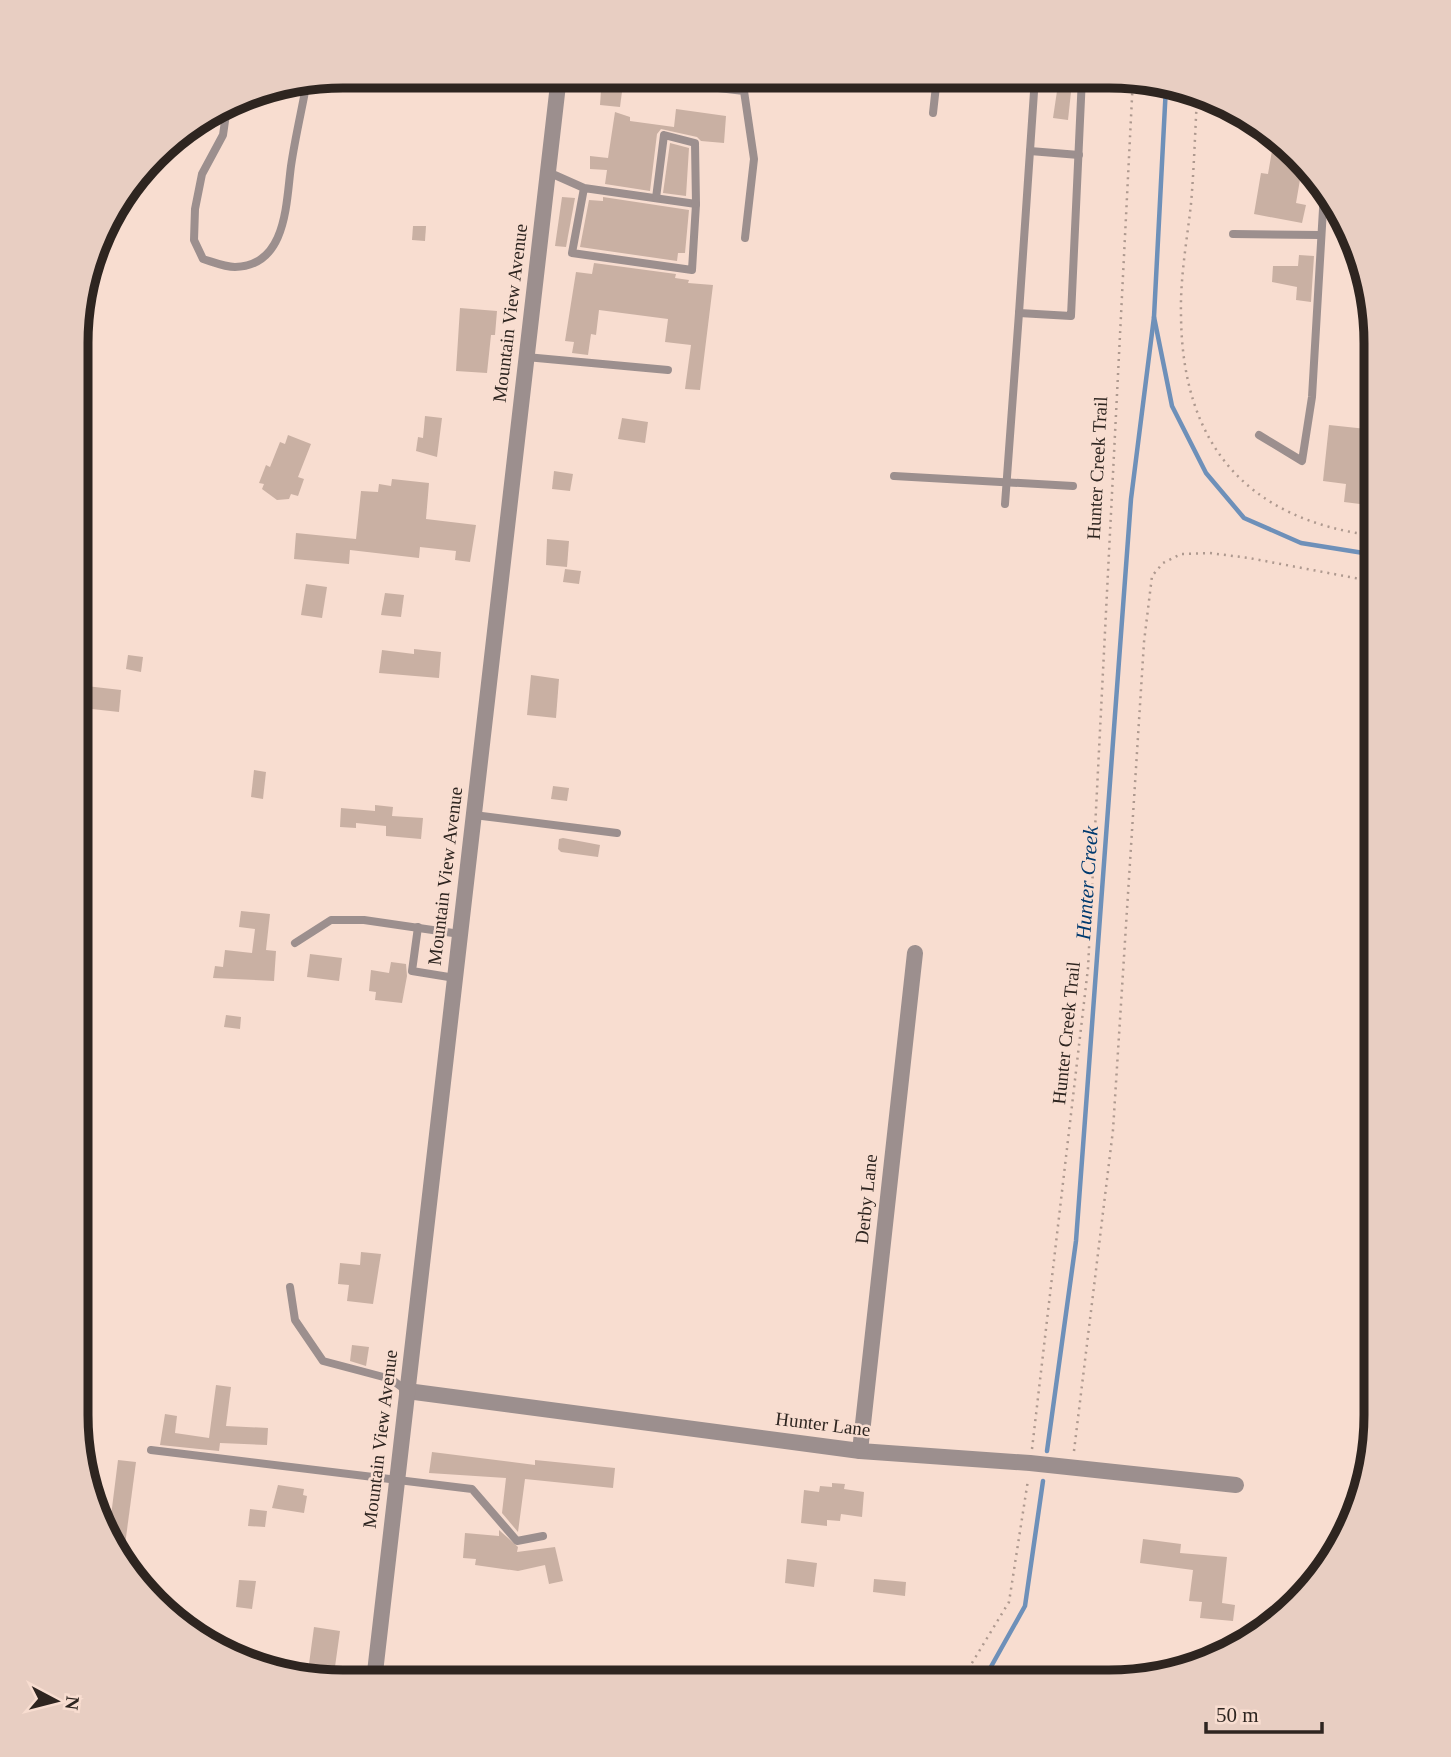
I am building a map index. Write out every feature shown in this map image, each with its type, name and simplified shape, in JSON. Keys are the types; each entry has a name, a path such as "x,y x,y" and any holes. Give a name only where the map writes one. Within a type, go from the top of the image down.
{"street":[{"name":"Mountain View Avenue","path":"375,1670 558,88"},
{"name":"Derby Lane","path":"860,1451 915,953"},
{"name":"Hunter Lane","path":"407,1391 860,1451 1030,1463 1236,1485"}],"lane":[{"path":"718,88 744,91 754,159 746,237"},
{"path":"933,113 936,88"},
{"path":"1005,504 1035,88"},
{"path":"1019,313 1071,316 1082,88"},
{"path":"226,116 223,135 202,174 195,209 194,240 204,259 234,267 259,262 276,242 287,212 291,165 305,90"},
{"path":"584,188 572,253 692,270 696,204 695,142 664,135 656,198"},
{"path":"1030,151 1079,155"},
{"path":"548,172 584,188 696,204"},
{"path":"1259,435 1302,461 1312,397 1323,206"},
{"path":"1233,234 1321,235"},
{"path":"526,357 667,370"},
{"path":"894,476 1073,486"},
{"path":"474,815 617,833"},
{"path":"295,943 331,920 365,920 460,934"},
{"path":"418,928 412,971 455,978"},
{"path":"290,1287 295,1320 323,1361 391,1378 407,1391"},
{"path":"151,1450 472,1489 517,1541 543,1536"}],"path":[{"name":"Hunter Creek Trail","path":"968,1670 1009,1602 1030,1463 1088,968 1132,89"},
{"path":"1197,103 1181,313 1184,361 1191,396 1210,444 1234,474 1293,515 1315,525 1364,534"},
{"path":"1073,1468 1113,1129 1144,642 1152,576 1163,563 1181,554 1210,553 1364,580"}],"building":[{"path":"601,88 622,88 620,107 600,105"},
{"path":"1057,91 1071,92 1068,120 1053,118"},
{"path":"676,109 726,116 724,143 701,141 697,137 661,129 657,134 650,191 605,184 607,170 590,169 590,156 608,158 615,112 630,117 630,121 674,127"},
{"path":"670,143 689,148 686,196 663,193"},
{"path":"1273,147 1301,175 1296,203 1306,205 1302,223 1254,214 1261,173 1268,174"},
{"path":"562,197 575,198 566,247 555,246"},
{"path":"603,197 689,210 685,253 678,253 677,261 580,247 589,200 603,201"},
{"path":"413,226 426,226 425,241 412,240"},
{"path":"1299,255 1314,256 1311,302 1296,300 1297,287 1272,282 1273,266 1298,266"},
{"path":"594,263 676,274 675,278 689,280 688,283 713,285 700,390 685,389 691,345 665,342 668,319 599,310 596,335 591,334 588,355 572,353 574,342 565,341 576,272 592,274"},
{"path":"460,308 497,311 495,335 491,335 487,373 456,371"},
{"path":"425,416 442,418 437,457 416,451 418,437 423,438"},
{"path":"622,418 648,422 645,443 618,439"},
{"path":"1329,425 1364,429 1364,504 1344,502 1346,484 1323,481"},
{"path":"288,435 311,444 298,477 304,479 298,496 291,494 289,499 277,500 262,489 264,484 259,483 266,465 270,467 280,442 285,444"},
{"path":"554,471 573,474 570,491 552,489"},
{"path":"392,479 429,483 426,519 476,525 470,562 455,560 456,551 420,547 419,558 350,550 349,564 294,559 296,533 356,539 361,491 378,492 379,484 391,486"},
{"path":"547,539 569,541 567,567 546,565"},
{"path":"565,569 581,571 579,584 563,582"},
{"path":"306,584 327,587 322,618 301,615"},
{"path":"385,593 404,595 401,617 381,615"},
{"path":"414,649 441,652 439,678 379,673 382,650 414,654"},
{"path":"128,655 143,657 141,672 126,669"},
{"path":"531,675 559,679 556,718 527,715"},
{"path":"88,686 121,690 119,712 88,709"},
{"path":"254,770 266,772 263,799 251,797"},
{"path":"553,786 569,788 567,801 551,799"},
{"path":"375,805 393,807 392,816 423,818 421,839 386,836 386,826 356,823 356,828 340,827 341,808 375,811"},
{"path":"559,839 600,845 598,857 561,852 558,849"},
{"path":"241,911 270,914 266,950 276,951 274,981 213,978 215,966 223,967 225,950 252,953 255,929 239,927"},
{"path":"310,954 342,958 339,981 307,977"},
{"path":"391,962 406,964 407,976 402,1003 375,1000 376,992 369,991 371,970 389,973"},
{"path":"226,1015 241,1017 240,1029 224,1027"},
{"path":"361,1252 381,1254 373,1304 347,1301 349,1285 338,1284 340,1263 360,1265"},
{"path":"352,1345 369,1347 366,1366 350,1361"},
{"path":"216,1385 231,1387 226,1426 268,1428 267,1445 220,1443 219,1451 160,1445 165,1414 177,1416 175,1433 209,1438"},
{"path":"432,1452 535,1465 535,1460 615,1468 613,1488 525,1479 518,1532 502,1513 506,1478 429,1473"},
{"path":"118,1460 136,1462 125,1546 111,1520"},
{"path":"832,1483 845,1484 844,1489 864,1492 862,1517 841,1514 840,1521 827,1520 827,1526 801,1523 804,1490 819,1492 820,1486 832,1487"},
{"path":"278,1485 304,1489 303,1495 307,1496 304,1513 272,1508"},
{"path":"250,1509 267,1511 265,1527 248,1526"},
{"path":"499,1530 518,1547 517,1552 555,1547 563,1581 549,1584 545,1565 518,1571 475,1565 476,1559 463,1558 465,1533 499,1536"},
{"path":"1143,1539 1181,1544 1180,1553 1227,1557 1222,1603 1235,1605 1233,1621 1200,1618 1202,1602 1189,1601 1193,1570 1140,1563"},
{"path":"787,1559 817,1563 814,1587 785,1583"},
{"path":"874,1579 906,1582 905,1596 873,1592"},
{"path":"239,1580 256,1581 252,1609 236,1607"},
{"path":"314,1627 340,1631 335,1670 304,1666 304,1663 309,1664"}],"waterway":[{"path":"1166,94 1154,317 1172,406 1206,473 1244,518 1301,543 1364,553"},
{"name":"Hunter Creek","path":"1047,1451 1076,1241 1131,499 1154,317"},
{"name":"Hunter Creek","path":"989,1670 1025,1606 1043,1481"}]}
